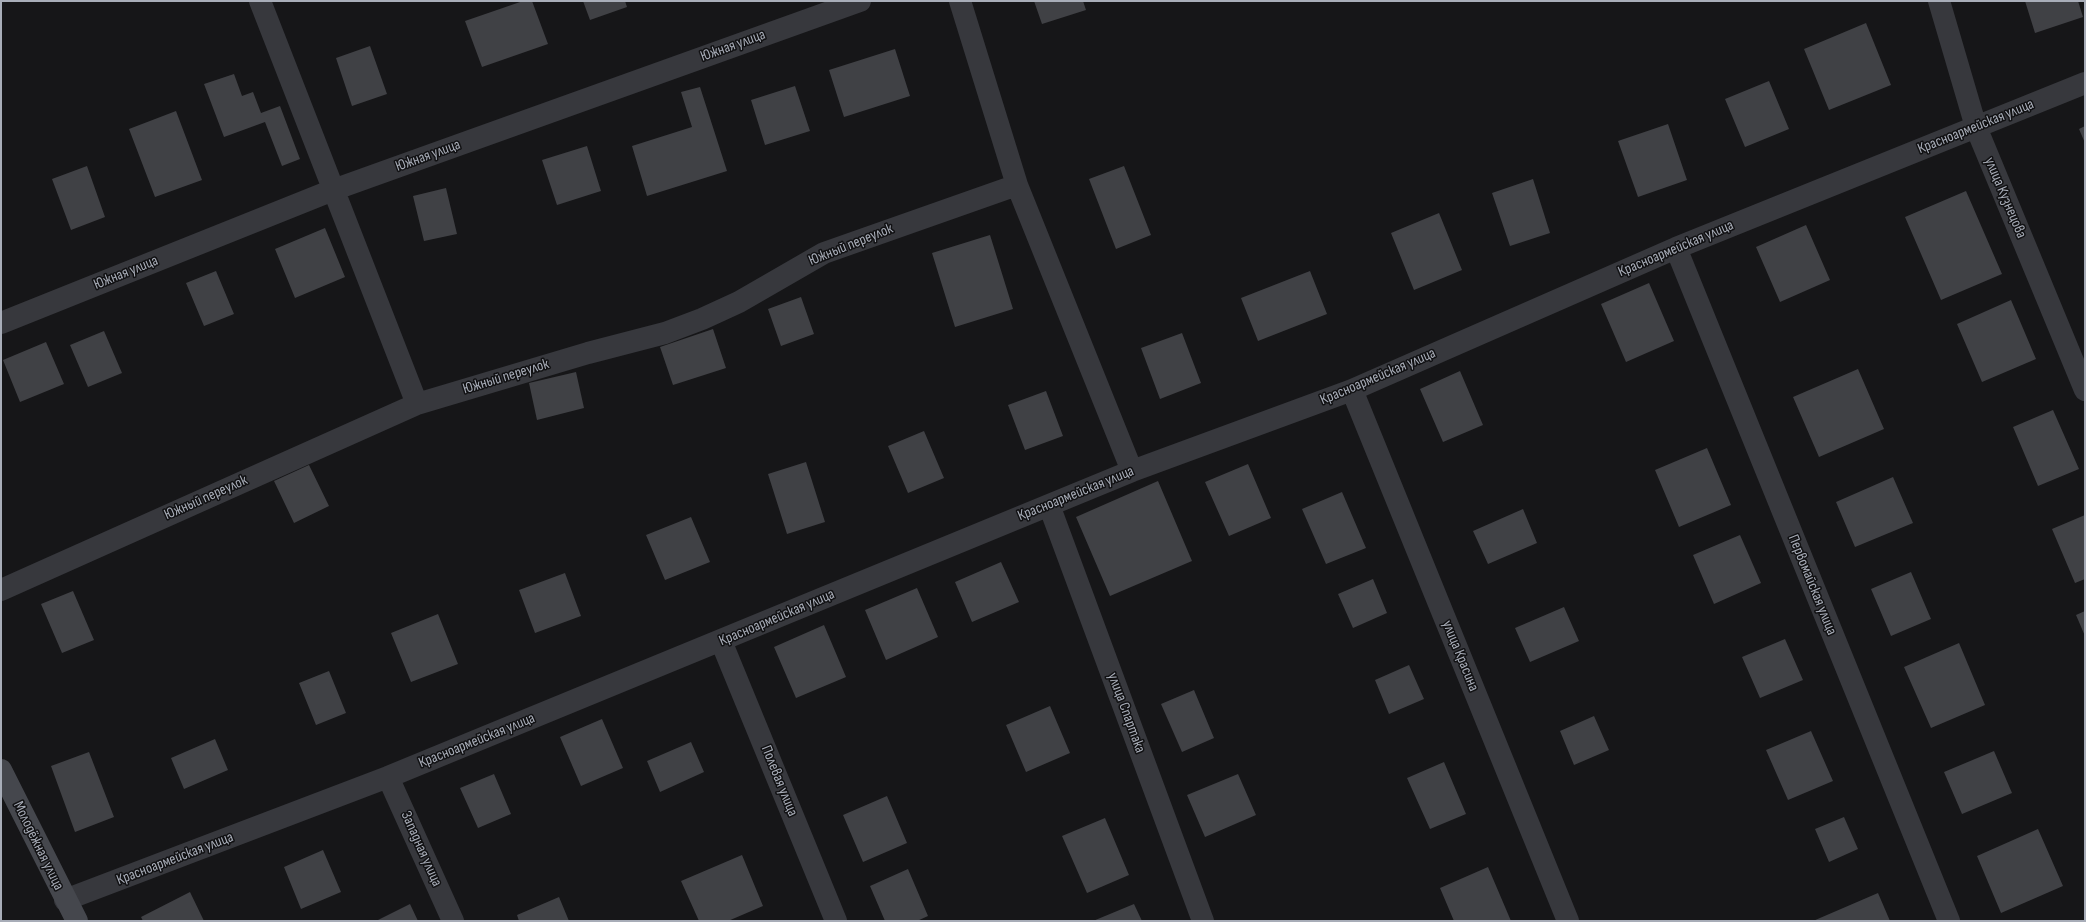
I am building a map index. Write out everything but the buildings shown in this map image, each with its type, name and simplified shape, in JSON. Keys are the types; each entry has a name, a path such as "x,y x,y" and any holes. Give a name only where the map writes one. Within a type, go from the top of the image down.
{"street":[{"path":"260,1 417,404"},
{"name":"Южная улица","path":"1,323 333,190 860,1"},
{"path":"960,1 1017,185 1132,471"},
{"name":"улица Кузнецова","path":"1939,1 1976,127 2085,390"},
{"name":"Красноармейская улица","path":"65,900 388,777 1132,471 1352,390 1676,248 2085,83"},
{"name":"Южный переулок","path":"1,590 417,404 588,353 665,333 702,319 739,302 824,253 1017,185"},
{"name":"Первомайская улица","path":"1676,248 1949,921"},
{"name":"улица Красина","path":"1352,390 1568,921"},
{"name":"улица Спартака","path":"1049,505 1203,921"},
{"name":"Полевая улица","path":"721,641 836,921"},
{"name":"Молодёжная улица","path":"1,770 65,900 77,921"},
{"name":"Западная улица","path":"388,777 453,921"}]}
